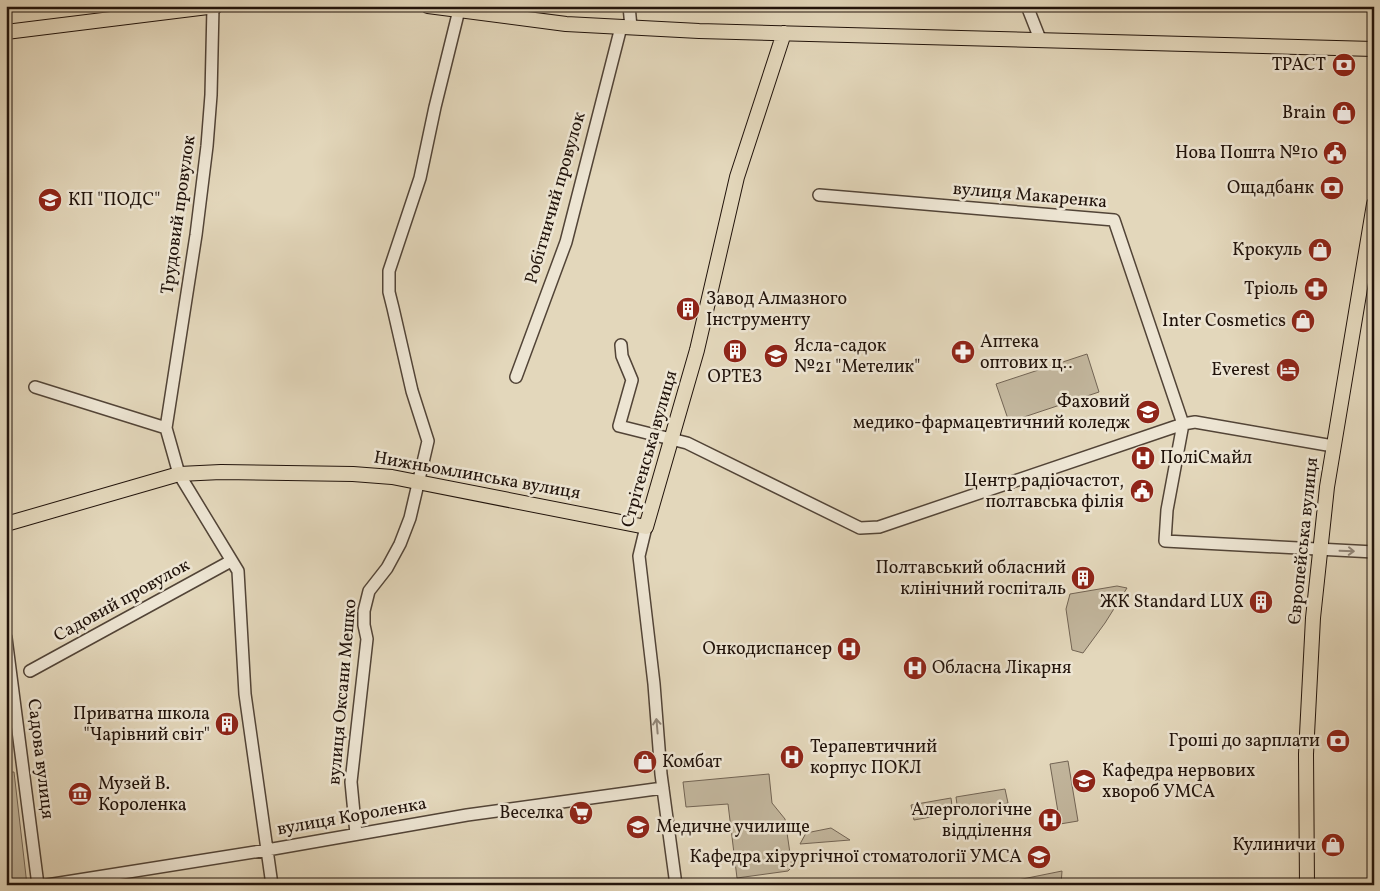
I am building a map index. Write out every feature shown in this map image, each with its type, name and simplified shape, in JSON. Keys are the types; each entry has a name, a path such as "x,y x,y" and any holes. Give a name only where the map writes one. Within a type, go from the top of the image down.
{"main road":[{"path":"6,32 214,6"},
{"path":"428,6 566,24 699,31 1374,48"},
{"name":"Стрітенська вулиця","path":"646,528 698,345 737,177 784,33"},
{"name":"Європейська вулиця","path":"1307,885 1306,754 1313,618 1333,446 1374,204"},
{"name":"Нижньомлинська вулиця","path":"6,524 179,474 221,472 353,474 392,477 646,528"}],"street":[{"name":"Трудовий провулок","path":"166,428 196,235 207,146 214,6"},
{"name":"Робітничий провулок","path":"516,377 566,242 626,27 629,6"},
{"path":"1027,6 1040,39"},
{"name":"вулиця Оксани Мешко","path":"356,834 351,782 367,639 364,611 369,591 387,568 400,544 410,518 428,441 412,390 392,308 389,292 389,271 420,178 452,8"},
{"name":"вулиця Макаренка","path":"819,196 1114,220 1183,424"},
{"path":"622,345 622,356 632,380 619,426 687,443 860,528 869,529 888,524 1183,424 1196,422 1333,446"},
{"path":"35,387 166,428 179,474 238,571 245,694 272,885"},
{"path":"1183,424 1167,510 1165,541 1374,552"},
{"name":"Стрітенська вулиця","path":"646,528 639,556 663,788 676,885"},
{"name":"Садовий провулок","path":"30,671 232,561"},
{"name":"Садова вулиця","path":"6,638 38,885"},
{"name":"вулиця Короленка","path":"47,885 267,850 467,815 663,788"}],"shaded area":[{"path":"1087,354 1099,392 1009,422 996,384"},
{"path":"1117,586 1127,588 1105,623 1083,653 1072,650 1066,609 1070,594"},
{"path":"1068,761 1078,821 1060,824 1050,764"},
{"path":"6,772 14,772 27,885 6,885"},
{"path":"769,774 772,803 785,819 792,867 788,871 737,878 728,804 686,807 683,782"},
{"path":"1005,789 1008,803 958,812 956,797"},
{"path":"951,798 953,813 914,820 911,805"},
{"path":"831,828 850,840 800,844 806,833"},
{"path":"1062,871 1061,885 993,885"}],"place":[{"name":"ТРАСТ","path":"1344,65"},
{"name":"Brain","path":"1344,113"},
{"name":"Нова Пошта №10","path":"1335,153"},
{"name":"Ощадбанк","path":"1332,188"},
{"name":"КП \"ПОДС\"","path":"50,200"},
{"name":"Крокуль","path":"1320,250"},
{"name":"Тріоль","path":"1316,289"},
{"name":"Завод Алмазного Інструменту","path":"688,309"},
{"name":"Inter Cosmetics","path":"1303,321"},
{"name":"ОРТЕЗ","path":"735,351"},
{"name":"Аптека оптових ц‥","path":"963,352"},
{"name":"Ясла-садок №21 \"Метелик\"","path":"776,356"},
{"name":"Everest","path":"1288,370"},
{"name":"Фаховий медико-фармацевтичний коледж","path":"1148,412"},
{"name":"ПоліСмайл","path":"1143,458"},
{"name":"Центр радіочастот, полтавська філія","path":"1142,491"},
{"name":"Полтавський обласний клінічний госпіталь","path":"1083,578"},
{"name":"ЖК Standard LUX","path":"1261,602"},
{"name":"Онкодиспансер","path":"849,649"},
{"name":"Обласна Лікарня","path":"915,668"},
{"name":"Приватна школа \"Чарівний світ\"","path":"227,724"},
{"name":"Гроші до зарплати","path":"1338,741"},
{"name":"Терапевтичний корпус ПОКЛ","path":"792,757"},
{"name":"Комбат","path":"645,762"},
{"name":"Кафедра нервових хвороб УМСА","path":"1084,781"},
{"name":"Музей В. Короленка","path":"80,794"},
{"name":"Веселка","path":"581,813"},
{"name":"Алергологічне відділення","path":"1050,820"},
{"name":"Медичне училище","path":"638,827"},
{"name":"Кулиничи","path":"1333,845"},
{"name":"Кафедра хірургічної стоматології УМСА","path":"1039,857"}]}
